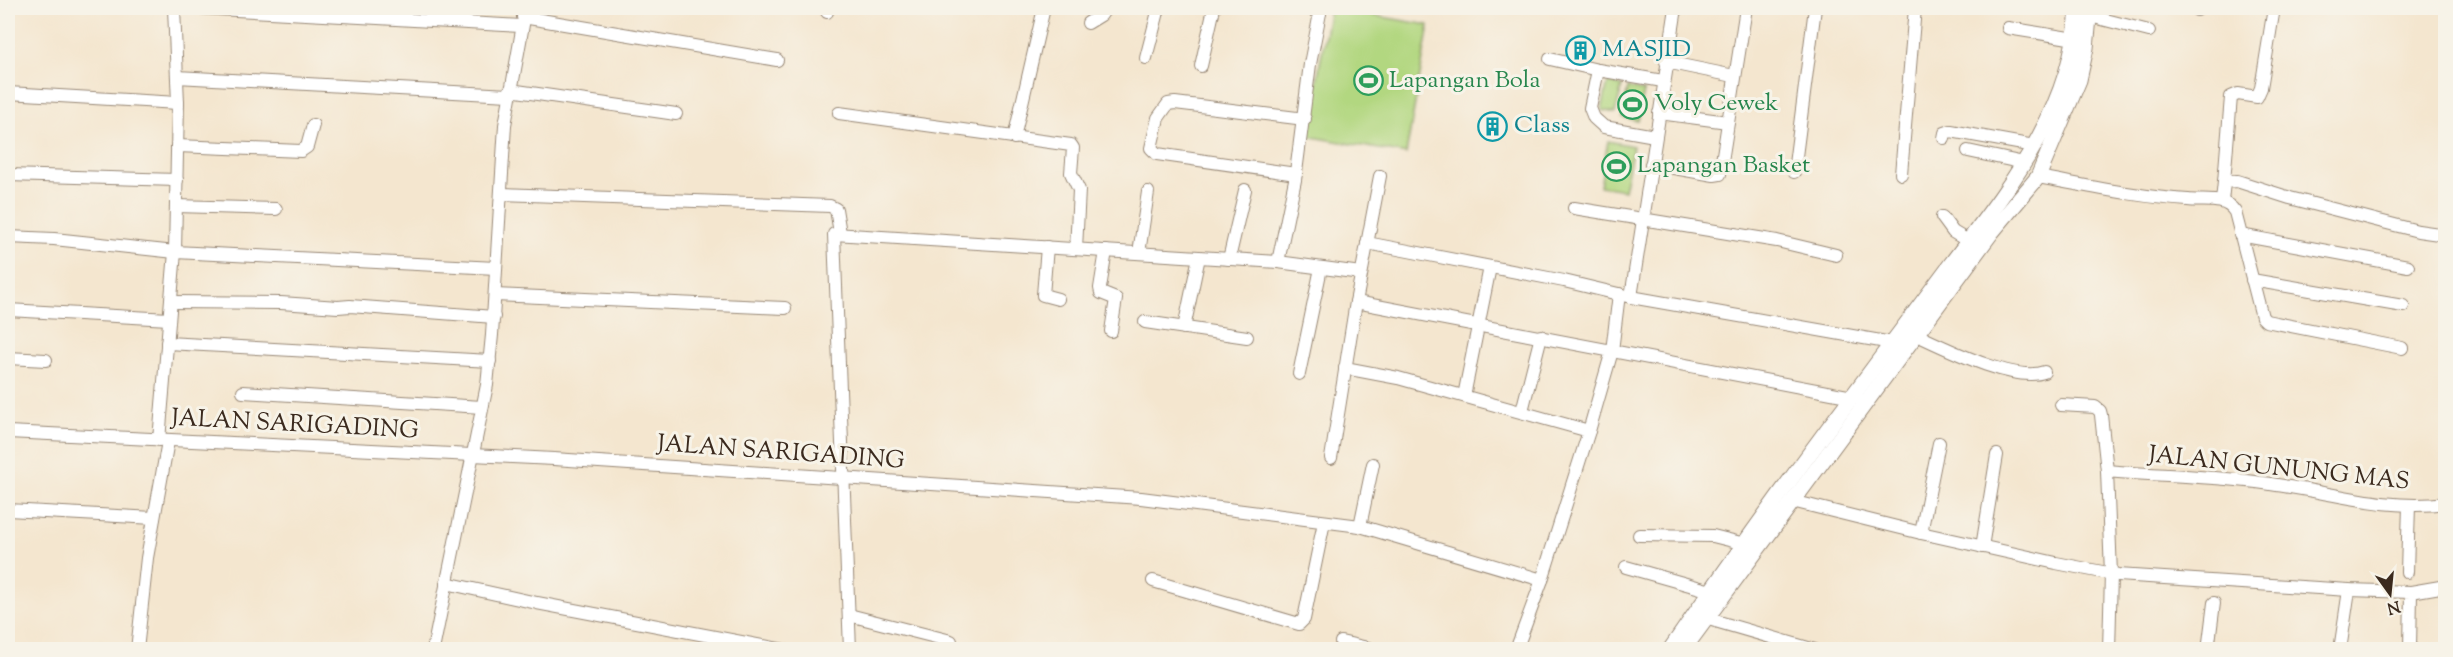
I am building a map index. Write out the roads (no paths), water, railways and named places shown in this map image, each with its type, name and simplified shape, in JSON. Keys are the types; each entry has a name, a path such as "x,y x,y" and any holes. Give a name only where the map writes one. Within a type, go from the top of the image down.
{"main road":[{"path":"1690,646 1705,618 1853,395 1968,241 2034,147 2068,72 2084,11"},
{"path":"1670,650 1745,544 1792,501 1868,402 1991,233 2038,177 2079,80 2086,48 2084,11"}],"street":[{"path":"137,650 147,558 164,441 167,343 175,252 178,103 174,8"},
{"path":"200,8 523,17 777,60"},
{"path":"1014,138 1044,8"},
{"path":"1088,23 1101,15 1106,8"},
{"path":"1146,58 1159,8"},
{"path":"1201,66 1214,8"},
{"path":"1278,262 1296,174 1305,119 1310,64 1321,10 1307,8"},
{"path":"1516,650 1542,580 1612,351 1644,219 1663,81 1676,8"},
{"path":"1651,164 1714,175 1720,174 1746,8"},
{"path":"1794,172 1815,8"},
{"path":"1901,174 1915,8"},
{"path":"2222,201 2231,97 2238,94 2257,97 2261,88 2274,8"},
{"path":"2084,11 2149,31"},
{"path":"433,650 490,361 510,93 523,17"},
{"path":"2008,28 2075,39"},
{"path":"1550,59 1663,81"},
{"path":"1666,62 1734,76"},
{"path":"1598,70 1590,108 1594,118 1604,127 1655,136"},
{"path":"177,78 510,93 676,114"},
{"path":"8,93 178,103"},
{"path":"1296,174 1156,154 1151,148 1158,118 1168,104 1305,119"},
{"path":"839,113 1066,144 1073,148 1071,173 1079,190 1076,249"},
{"path":"1659,113 1728,122"},
{"path":"177,146 301,151 308,147 313,125"},
{"path":"1944,138 1945,133 1951,131 2034,147"},
{"path":"1968,150 2024,163"},
{"path":"8,175 177,180"},
{"path":"1332,459 1356,302 1380,176"},
{"path":"2038,177 2150,196 2222,201 2235,212 2262,317 2269,322 2402,348"},
{"path":"2224,182 2237,181 2407,228 2445,235"},
{"path":"1229,259 1245,190"},
{"path":"1139,253 1148,192"},
{"path":"501,194 830,206 836,209 840,233"},
{"path":"176,206 276,209"},
{"path":"1574,208 1778,241 1836,255"},
{"path":"1942,217 1953,232 1968,241"},
{"path":"850,650 834,234 1278,262 1361,273"},
{"path":"2240,235 2408,266"},
{"path":"8,237 54,239 175,252 496,268"},
{"path":"1367,243 1625,296 1892,343"},
{"path":"1047,247 1044,295 1058,299"},
{"path":"1106,251 1100,288 1101,293 1116,299 1111,331"},
{"path":"1184,328 1199,257"},
{"path":"1464,396 1490,267"},
{"path":"1299,374 1321,268"},
{"path":"2252,280 2403,306"},
{"path":"495,295 785,308"},
{"path":"171,302 350,306 494,317"},
{"path":"1356,302 1853,395 1868,402"},
{"path":"8,310 169,319"},
{"path":"1145,322 1247,338"},
{"path":"1917,335 1994,367 2029,375 2044,372"},
{"path":"1522,411 1541,336"},
{"path":"167,343 490,361"},
{"path":"8,358 46,360"},
{"path":"1345,368 1398,378 1589,431"},
{"path":"243,392 482,407"},
{"path":"2061,405 2095,408 2100,411 2107,471 2111,574 2109,650"},
{"name":"JALAN SARIGADING","path":"8,432 472,455 1141,498 1360,526 1542,580"},
{"path":"1921,534 1939,443"},
{"path":"1982,547 1997,455"},
{"path":"1360,526 1373,464"},
{"name":"JALAN GUNUNG MAS","path":"2107,471 2276,484 2373,503 2409,506 2445,503"},
{"path":"1792,501 1921,534 2111,574 2349,590 2411,592 2445,586"},
{"path":"2407,572 2409,506"},
{"path":"8,510 154,518"},
{"path":"1153,581 1299,624 1304,619 1324,522"},
{"path":"1639,535 1713,536 1745,544"},
{"path":"1626,567 1711,591"},
{"path":"446,583 784,650"},
{"path":"2340,650 2349,590"},
{"path":"2410,650 2411,592"},
{"path":"2208,650 2214,603"},
{"path":"849,615 951,641"},
{"path":"1705,618 1815,650"},
{"path":"1341,642 1377,650"}],"place":[{"name":"MASJID","path":"1581,50"},
{"name":"Lapangan Bola","path":"1368,81"},
{"name":"Voly Cewek","path":"1633,104"},
{"name":"Class","path":"1493,126"},
{"name":"Lapangan Basket","path":"1616,166"}]}
